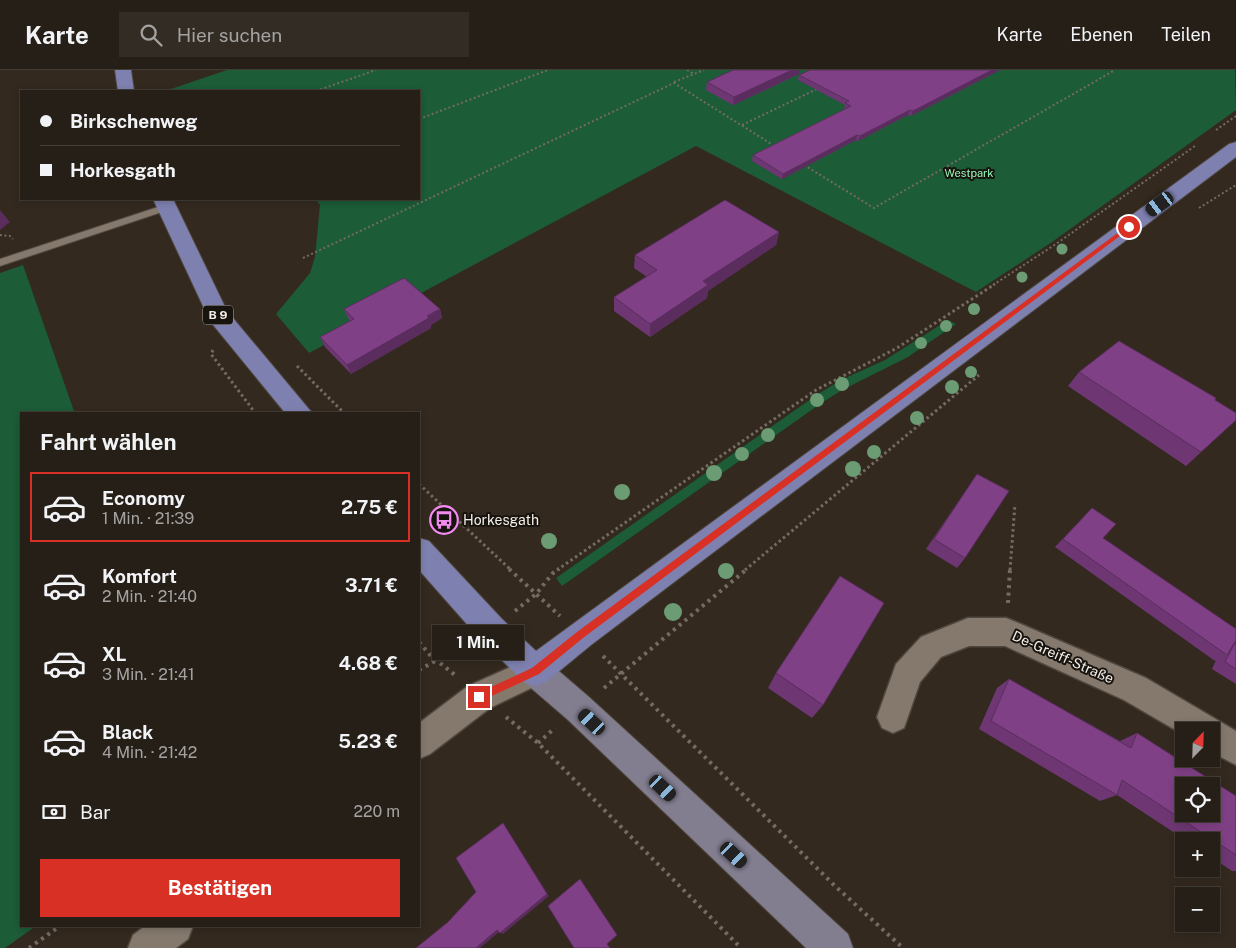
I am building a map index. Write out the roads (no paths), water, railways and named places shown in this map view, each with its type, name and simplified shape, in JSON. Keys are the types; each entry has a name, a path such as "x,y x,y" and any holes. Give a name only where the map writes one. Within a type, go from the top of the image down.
{"main road":[{"path":"123,70 126,90"},
{"path":"420,551 491,629 535,671 580,635 905,392 1236,148"},
{"name":"B 9","path":"165,203 218,315 299,412"}],"street":[{"name":"De-Greiff-Straße","path":"893,717 907,674 930,647 968,632 1006,632 1135,689 1192,722"},
{"path":"420,742 479,697 535,671 578,708 834,948"},
{"path":"1220,739 1236,749"},
{"path":"146,948 173,927"}],"lane":[{"path":"0,263 165,203"}],"place":[{"name":"Horkesgath","path":"444,520"}],"park label":[{"name":"Westpark","path":"969,173"}]}
